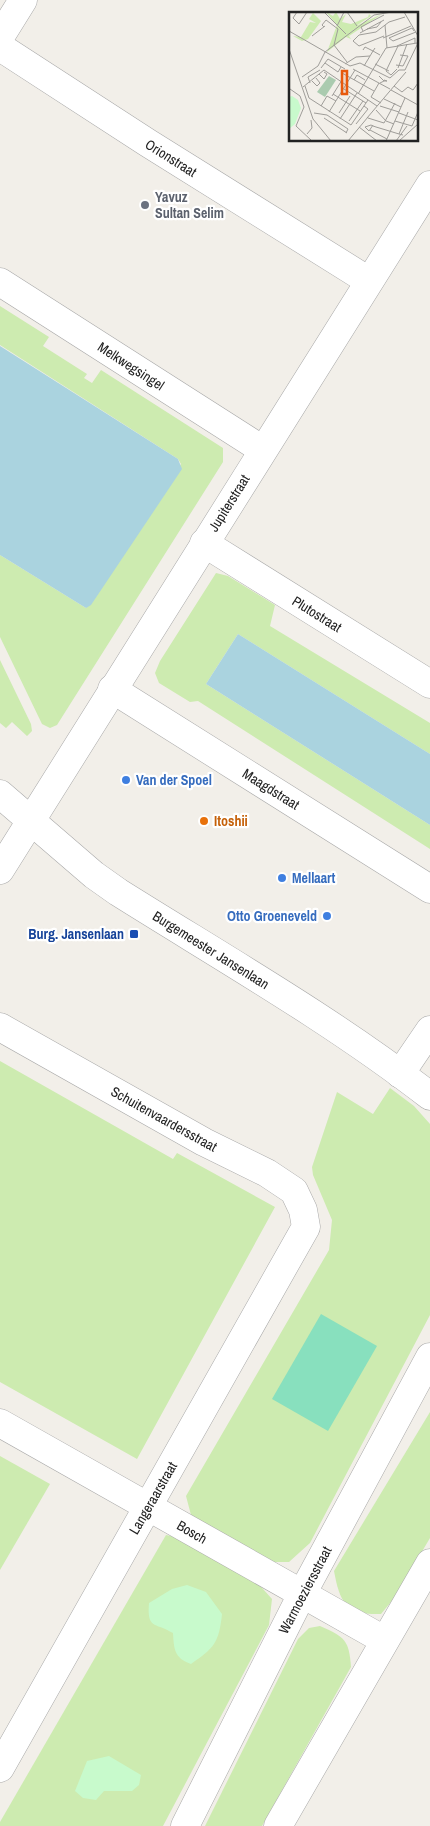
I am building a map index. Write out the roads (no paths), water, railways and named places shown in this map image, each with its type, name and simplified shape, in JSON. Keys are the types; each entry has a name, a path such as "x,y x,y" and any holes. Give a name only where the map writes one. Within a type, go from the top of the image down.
{"street":[{"path":"0,37 24,0"},
{"name":"Orionstraat","path":"0,47 148,143 369,281"},
{"name":"Jupiterstraat","path":"0,870 430,185"},
{"name":"Melkwegsingel","path":"0,282 263,450"},
{"name":"Plutostraat","path":"204,543 430,684"},
{"name":"Maagdstraat","path":"112,689 430,889"},
{"name":"Burgemeester Jansenlaan","path":"0,794 30,821 118,892 273,988 430,1096"},
{"name":"Schuitenvaardersstraat","path":"0,1027 204,1142 267,1173 294,1192 303,1210 306,1227"},
{"path":"400,1074 430,1030"},
{"name":"Langeraarstraat","path":"0,1768 306,1227"},
{"name":"Warmoeziersstraat","path":"184,1826 302,1594 430,1357"},
{"name":"Bosch","path":"0,1423 384,1640"},
{"path":"278,1826 430,1563"}],"water":[{"path":"0,346 178,459 182,469 91,605 86,608 0,555"},
{"path":"238,634 430,754 430,825 206,684"}],"place":[{"name":"Yavuz Sultan Selim","path":"145,205"},
{"name":"Van der Spoel","path":"126,780"},
{"name":"Itoshii","path":"204,821"},
{"name":"Mellaart","path":"282,878"},
{"name":"Otto Groeneveld","path":"327,916"},
{"name":"Burg. Jansenlaan","path":"134,934"}]}
